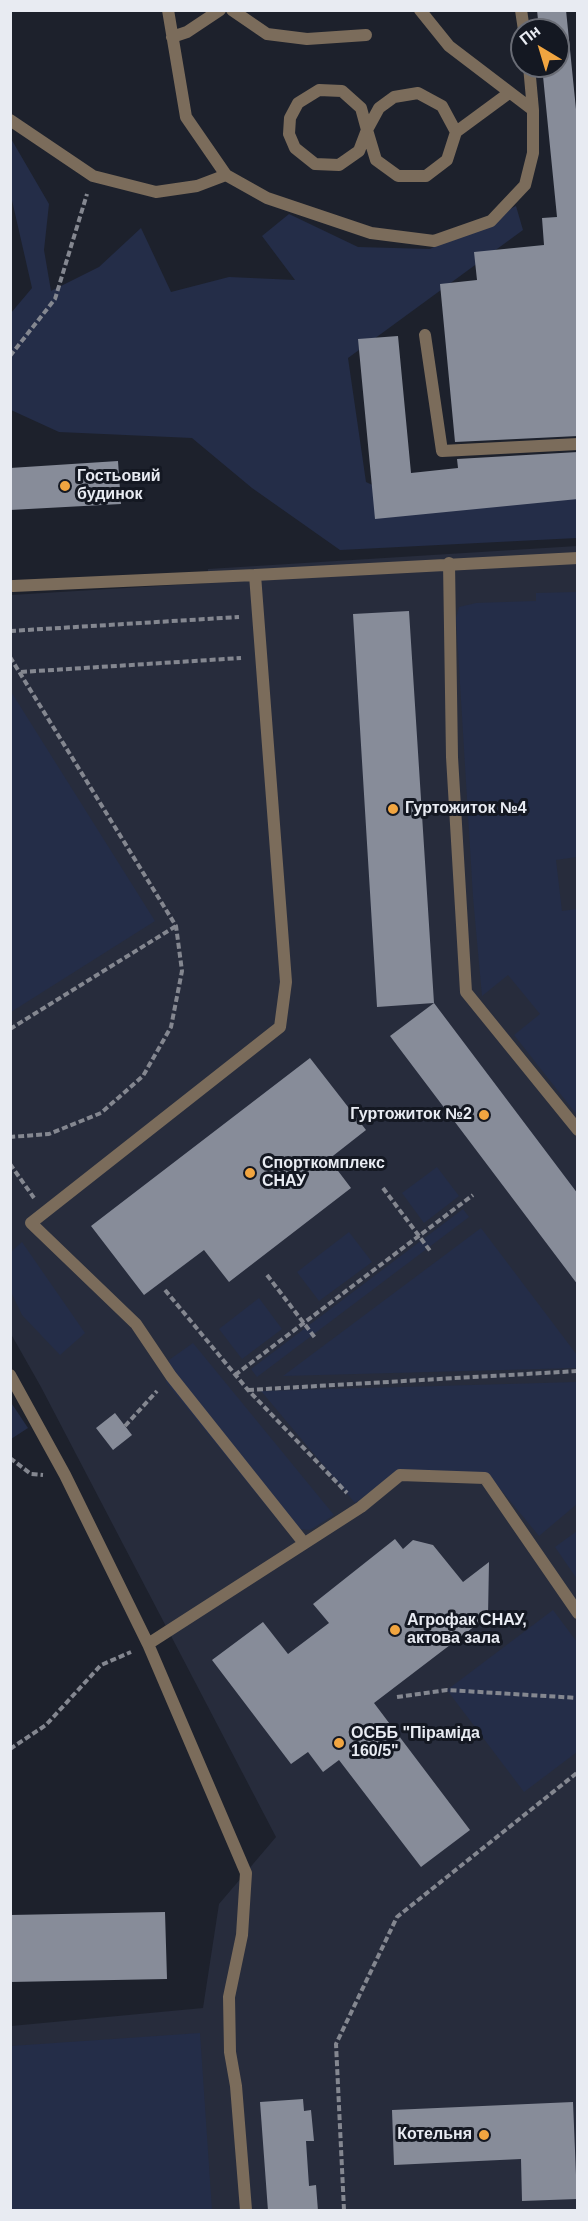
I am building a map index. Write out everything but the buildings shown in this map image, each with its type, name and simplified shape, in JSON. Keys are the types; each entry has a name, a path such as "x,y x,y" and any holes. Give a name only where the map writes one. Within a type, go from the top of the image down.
{"lane":[{"path":"168,10 186,117 226,175 267,198 371,233 434,241 491,221 525,185 534,153 530,78"},
{"path":"172,37 187,32 220,10"},
{"path":"232,10 267,34 307,39 366,35"},
{"path":"420,10 448,46 533,110"},
{"path":"456,132 442,106 418,93 394,97 379,108 367,130 359,151 339,165 315,165 295,148 290,134 290,118 298,103 319,90 342,91 362,108 367,130 376,160 398,176 426,176 447,160 456,132 508,93"},
{"path":"10,120 93,176 156,192 197,186 226,175"},
{"path":"425,335 442,452 578,444"},
{"path":"13,586 578,558"},
{"path":"449,563 452,757 466,992 578,1130"},
{"path":"255,575 286,982 280,1027 31,1223 136,1324 171,1376 304,1543"},
{"path":"10,1375 65,1475 148,1644 246,1873 242,1935 229,1997 230,2052 236,2086 246,2211"},
{"path":"148,1644 361,1507 400,1475 484,1478 578,1613"}],"path":[{"path":"10,356 55,299 93,176"},
{"path":"10,631 257,616"},
{"path":"10,657 176,926 182,971 171,1027 143,1076 101,1113 49,1134 10,1137"},
{"path":"21,672 260,657"},
{"path":"10,1029 176,926"},
{"path":"10,1164 45,1213"},
{"path":"383,1188 431,1252"},
{"path":"235,1375 473,1195"},
{"path":"267,1275 316,1339"},
{"path":"165,1290 248,1390 361,1507"},
{"path":"248,1390 578,1371"},
{"path":"125,1426 171,1376"},
{"path":"10,1458 31,1474 65,1475"},
{"path":"10,1749 46,1725 101,1665 148,1644"},
{"path":"397,1697 447,1690 578,1698"},
{"path":"344,2211 336,2044 397,1917 578,1772"}],"shaded area":[{"path":"10,137 49,204 44,250 51,291 99,267 141,228 171,292 229,277 295,280 262,236 289,214 358,247 430,249 516,206 523,230 348,358 366,482 429,512 577,495 577,538 340,550 252,488 192,438 59,432 11,410 11,313 32,288 11,196"},
{"path":"577,546 577,2210 11,2210 11,2026 203,2008 219,1904 276,1837 41,1387 11,1334 11,595 208,583 208,569"},
{"path":"577,592 577,857 556,860 562,911 577,909 577,1115 514,1035 540,1014 508,975 482,996 473,897 456,618 459,607 476,603 536,601 536,593"},
{"path":"10,690 155,921 11,1012 10,1012"},
{"path":"437,1167 459,1196 424,1223 402,1193"},
{"path":"463,1209 469,1217 257,1377 251,1369"},
{"path":"481,1228 577,1355 577,1368 283,1376"},
{"path":"349,1232 372,1262 319,1301 297,1272"},
{"path":"22,1242 85,1333 60,1355 22,1315 11,1292 11,1252"},
{"path":"259,1298 282,1329 242,1359 219,1329"},
{"path":"193,1343 334,1515 310,1530 294,1529 281,1524 166,1382 169,1360"},
{"path":"577,1382 577,1504 539,1536 491,1478 393,1478 355,1503 261,1391"},
{"path":"10,1401 28,1428 11,1439 10,1439"},
{"path":"577,1531 577,1579 555,1547"},
{"path":"553,1610 577,1642 577,1752 524,1792 447,1690"},
{"path":"200,2033 212,2210 11,2210 11,2046"}],"place":[{"name":"Гостьовий будинок","path":"65,486"},
{"name":"Гуртожиток №4","path":"393,809"},
{"name":"Гуртожиток №2","path":"484,1115"},
{"name":"Спорткомплекс СНАУ","path":"250,1173"},
{"name":"Агрофак СНАУ, актова зала","path":"395,1630"},
{"name":"ОСББ \"Піраміда 160/5\"","path":"339,1743"},
{"name":"Котельня","path":"484,2135"}]}
